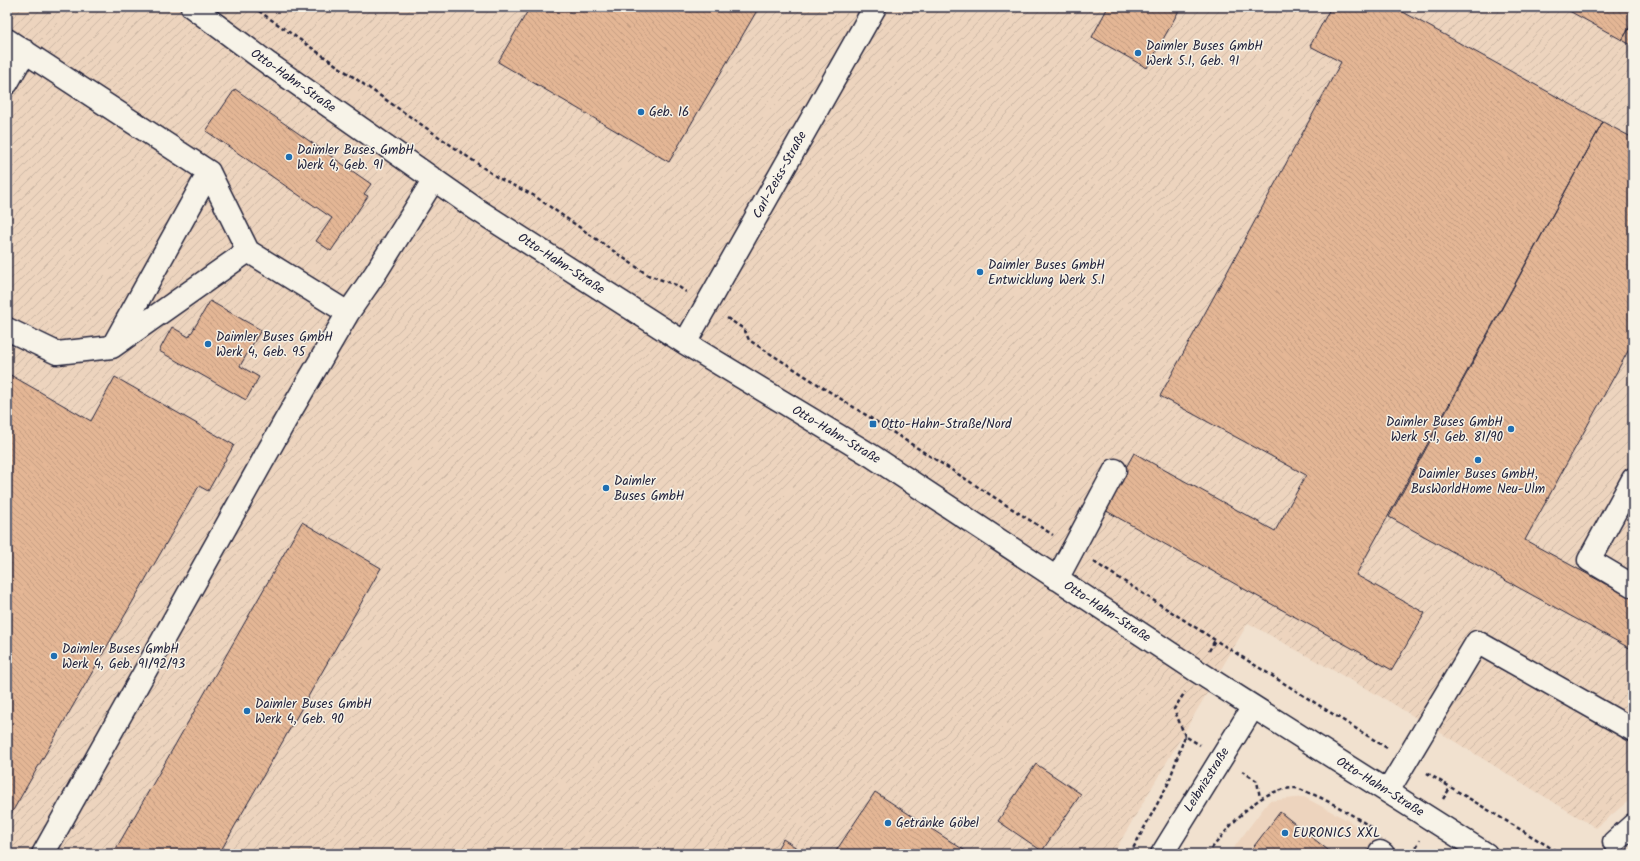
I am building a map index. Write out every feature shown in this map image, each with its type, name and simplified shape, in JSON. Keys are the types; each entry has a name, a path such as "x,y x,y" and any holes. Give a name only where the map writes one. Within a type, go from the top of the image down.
{"street":[{"name":"Otto-Hahn-Straße","path":"192,7 270,64 483,213 685,343 872,456 1253,707 1388,791 1460,847 1486,854"},
{"name":"Carl-Zeiss-Straße","path":"685,343 875,7"},
{"path":"7,40 209,172 248,251 348,313"},
{"path":"7,83 25,51"},
{"path":"112,347 209,172"},
{"path":"43,854 348,313 375,274 434,180"},
{"path":"7,329 56,353 112,347 248,251"},
{"path":"1057,579 1115,470"},
{"path":"1633,479 1589,560 1633,586"},
{"path":"1388,791 1477,642 1633,730"},
{"name":"Leibnizstraße","path":"1162,854 1253,707"},
{"path":"1614,842 1633,825"}],"path":[{"path":"253,7 498,178 532,195 648,275 676,286 744,329 750,340 1215,640"},
{"path":"1206,854 1243,813 1260,798 1277,792 1296,788 1325,798 1381,846"},
{"path":"1406,849 1415,854"}],"shaded area":[{"path":"7,7 1633,7 1633,797 1596,828 1390,702 1248,623 1113,854 7,854"},
{"path":"1304,797 1349,821 1396,854 1229,854 1269,801"}],"building":[{"name":"Geb. 16","path":"530,7 759,7 669,162 498,62"},
{"name":"Daimler Buses GmbH Werk 5.1, Geb. 91","path":"1108,7 1181,7 1147,68 1092,37"},
{"path":"1331,7 1394,7 1603,122 1356,575 1425,613 1392,670 1244,589 1103,509 1134,453 1275,531 1306,475 1160,396 1341,62 1310,46"},
{"path":"1562,7 1633,7 1633,22 1622,40"},
{"path":"1633,22 1633,46 1622,40"},
{"name":"Daimler Buses GmbH Werk 4, Geb. 91","path":"235,89 371,184 364,194 368,196 331,251 316,241 332,218 206,131"},
{"name":"Daimler Buses GmbH Werk 5.1, Geb. 81/90","path":"1603,122 1633,138 1633,342 1525,540 1633,599 1633,650 1389,517"},
{"name":"Daimler Buses GmbH Werk 4, Geb. 95","path":"210,301 261,330 240,366 259,377 246,400 159,351 172,327 189,337"},
{"name":"Daimler Buses GmbH Werk 4, Geb. 91/92/93","path":"7,373 91,421 115,377 234,445 208,491 199,486 7,821"},
{"name":"Daimler Buses GmbH Werk 4, Geb. 90","path":"302,522 381,568 219,854 113,854"},
{"path":"1036,764 1081,794 1042,851 998,821"},
{"name":"Getränke Göbel","path":"875,792 970,854 834,854"},
{"name":"EURONICS XXL","path":"1280,812 1333,854 1248,854"},
{"path":"783,839 806,854 774,854"}],"place":[{"name":"Daimler Buses GmbH Werk 5.1, Geb. 91","path":"1138,53"},
{"name":"Geb. 16","path":"641,112"},
{"name":"Daimler Buses GmbH Werk 4, Geb. 91","path":"289,157"},
{"name":"Daimler Buses GmbH Entwicklung Werk 5.1","path":"980,272"},
{"name":"Daimler Buses GmbH Werk 4, Geb. 95","path":"208,344"},
{"name":"Otto-Hahn-Straße/Nord","path":"873,424"},
{"name":"Daimler Buses GmbH Werk 5.1, Geb. 81/90","path":"1511,429"},
{"name":"Daimler Buses GmbH, BusWorldHome Neu-Ulm","path":"1478,460"},
{"name":"Daimler Buses GmbH","path":"606,488"},
{"name":"Daimler Buses GmbH Werk 4, Geb. 91/92/93","path":"54,656"},
{"name":"Daimler Buses GmbH Werk 4, Geb. 90","path":"247,711"},
{"name":"Getränke Göbel","path":"888,823"},
{"name":"EURONICS XXL","path":"1285,833"}]}
